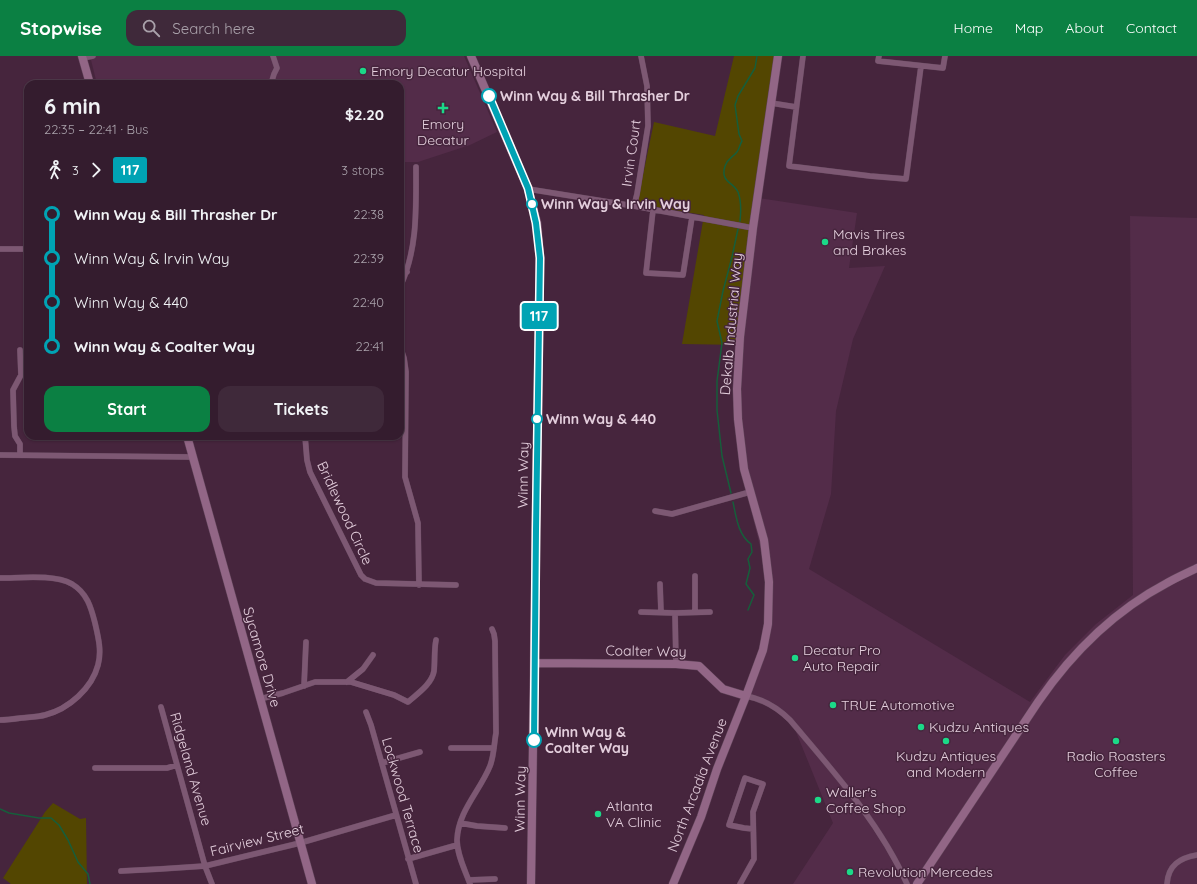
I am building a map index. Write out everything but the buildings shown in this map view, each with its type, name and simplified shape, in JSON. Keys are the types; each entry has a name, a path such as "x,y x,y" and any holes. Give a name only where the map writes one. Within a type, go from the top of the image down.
{"street":[{"path":"89,80 82,57 93,56"},
{"path":"272,80 277,68 273,56"},
{"name":"Winn Way","path":"471,56 528,188 536,223 540,258 532,884"},
{"name":"Irvin Court","path":"634,206 648,126 647,86 641,56"},
{"name":"Dekalb Industrial Way","path":"746,696 764,644 768,624 769,582 764,540 744,469 740,442 737,390 740,337 753,228 778,56"},
{"path":"803,56 788,166 870,176 906,179 921,66"},
{"path":"879,56 878,61 943,68 945,56"},
{"path":"771,103 796,107"},
{"path":"404,278 412,256 416,232 416,167"},
{"path":"528,188 753,228"},
{"path":"653,210 646,273 683,275 692,217"},
{"path":"0,250 24,248"},
{"path":"20,350 20,375 13,390 14,431 20,444 20,455"},
{"path":"404,358 406,372 405,477 418,523 418,585"},
{"name":"Sycamore Drive","path":"188,440 312,884"},
{"name":"Bridlewood Circle","path":"306,440 307,460 310,472 361,575 365,579 376,583 456,585"},
{"path":"0,455 192,457"},
{"path":"655,511 672,514 750,492"},
{"path":"917,884 1032,710 1076,654 1101,630 1130,606 1166,583 1197,568"},
{"path":"695,576 695,612"},
{"path":"0,578 58,579 72,584 84,595 90,606 100,649 98,664 93,679 77,698 62,708 46,715 0,720"},
{"path":"660,584 661,612"},
{"path":"641,612 710,612"},
{"path":"675,612 676,664"},
{"path":"492,629 495,640 496,733 494,748 490,766 466,809 460,823 457,835 457,845 459,855 470,882 494,879"},
{"path":"260,699 315,682 351,682 394,695 408,702 424,688 434,673 436,640"},
{"path":"304,686 306,642"},
{"path":"347,682 363,669 373,655"},
{"name":"Coalter Way","path":"535,663 676,664 699,666 723,689 746,696"},
{"path":"746,696 759,699 780,711 790,720 869,818 890,851 907,884"},
{"name":"North Arcadia Avenue","path":"673,884 701,817 717,769 746,696"},
{"name":"Ridgeland Avenue","path":"161,707 205,866 212,884"},
{"name":"Lockwood Terrace","path":"366,712 416,884"},
{"path":"451,748 494,748"},
{"path":"382,763 420,752"},
{"path":"95,768 167,768 177,765"},
{"path":"740,884 754,859 754,829 753,812 763,784 745,778 729,825 754,829"},
{"name":"Fairview Street","path":"121,871 205,866 300,843 396,815"},
{"path":"460,823 505,828"},
{"path":"408,859 457,845"},
{"path":"1167,884 1168,876 1173,866 1185,858 1197,855"}],"shaded area":[{"name":"Emory Decatur","path":"90,56 464,56 497,132 470,145 418,162 404,162 404,80 96,80"},
{"path":"734,56 780,56 758,198 742,345 682,344 704,215 637,204 654,122 715,136"},
{"path":"758,198 857,213 849,268 885,266 853,339 836,411 831,494 809,569 1030,702 1065,655 1096,624 1133,595 1130,216 1197,218 1197,884 793,884 833,823 790,717 745,695 765,629 769,603 763,559 753,518 737,427 742,345"},
{"path":"53,803 80,819 86,818 87,884 11,884 3,878 45,812"}],"waterway":[{"path":"740,221 740,199 738,192 736,188 726,179 724,172 726,163 738,151 742,141 739,134 735,105 738,96 755,68 757,56"},
{"path":"731,493 722,456 717,410 717,381 722,343 717,321 738,229"},
{"path":"733,502 740,530 743,536 751,544 752,552 748,559 750,568 746,584 754,595 748,610"},
{"path":"0,809 9,813 39,818 51,818 59,825 68,840 78,862 88,874 90,884"}],"bus line":[{"name":"117","path":"489,96 528,188 539,237 540,258 534,740"}],"place":[{"name":"Emory Decatur Hospital","path":"363,71"},
{"name":"Winn Way & Bill Thrasher Dr","path":"489,96"},
{"name":"Emory Decatur","path":"443,108"},
{"name":"Winn Way & Irvin Way","path":"532,204"},
{"name":"Mavis Tires and Brakes","path":"825,242"},
{"name":"Winn Way & 440","path":"537,419"},
{"name":"Decatur Pro Auto Repair","path":"795,658"},
{"name":"TRUE Automotive","path":"833,705"},
{"name":"Kudzu Antiques","path":"921,727"},
{"name":"Winn Way & Coalter Way","path":"534,740"},
{"name":"Kudzu Antiques and Modern","path":"946,741"},
{"name":"Radio Roasters Coffee","path":"1116,741"},
{"name":"Waller's Coffee Shop","path":"818,800"},
{"name":"Atlanta VA Clinic","path":"598,814"},
{"name":"Revolution Mercedes","path":"850,872"}]}
